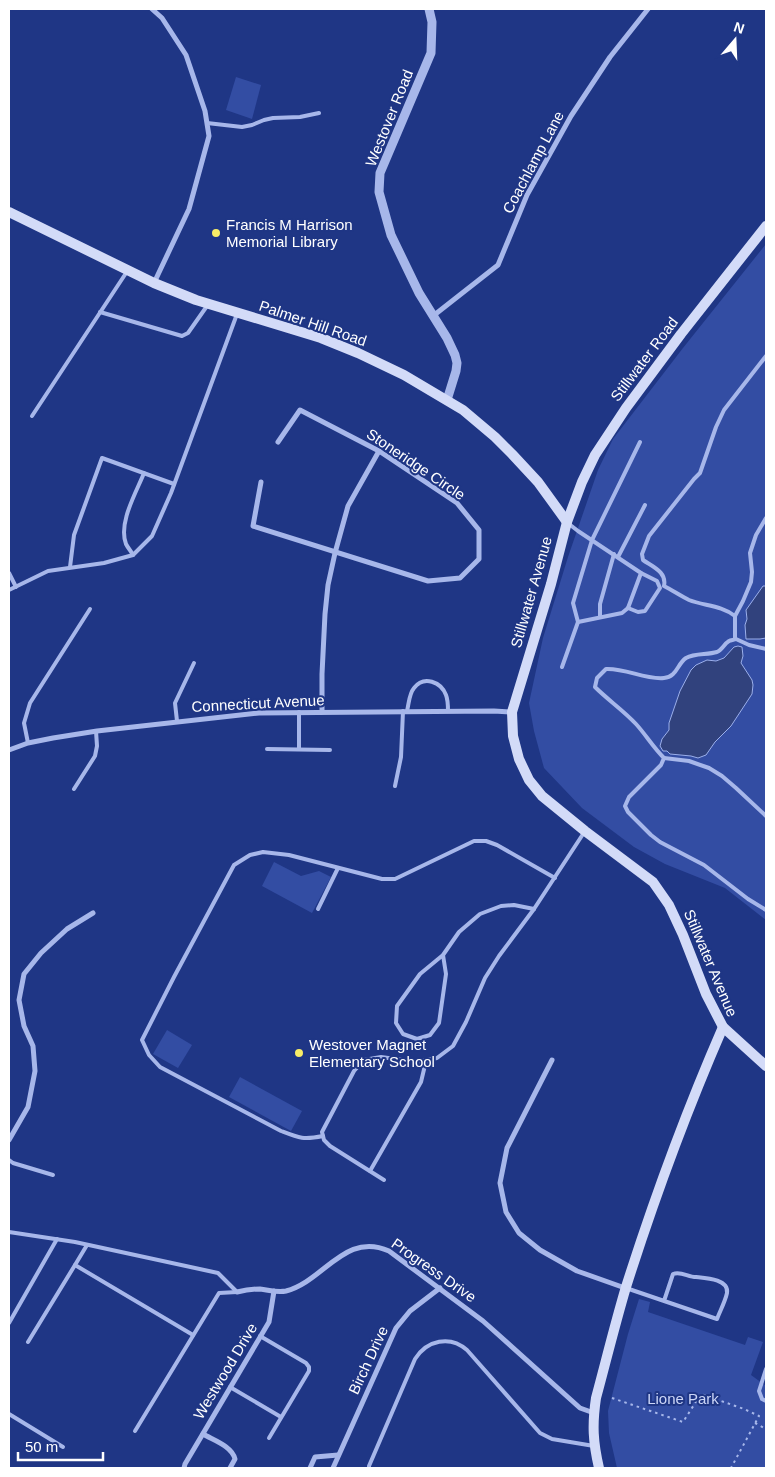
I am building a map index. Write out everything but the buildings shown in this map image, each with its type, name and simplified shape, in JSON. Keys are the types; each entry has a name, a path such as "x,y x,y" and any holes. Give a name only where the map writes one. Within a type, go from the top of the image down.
{"main road":[{"name":"Palmer Hill Road","path":"9,212 154,283 208,304 321,338 358,352 404,375 463,410 512,454 538,482 567,522"},
{"name":"Stillwater Road","path":"567,522 578,491 592,462 626,408 681,334 766,226"},
{"name":"Stillwater Avenue","path":"567,522 551,584 512,712 513,736 519,759 529,780 542,796 653,882 669,906 683,935 706,994 723,1027 681,1129 626,1288 596,1398 594,1446 600,1468"},
{"path":"723,1027 766,1066"}],"street":[{"path":"152,9 162,18 186,54 205,111 209,136 189,210 154,283"},
{"name":"Westover Road","path":"429,9 432,22 431,53 380,173 378,192 391,235 418,293 456,355 457,363 447,400"},
{"name":"Coachlamp Lane","path":"433,316 498,265 527,195 570,116 610,57 648,9"},
{"name":"Stoneridge Circle","path":"261,482 253,526 428,581 460,578 480,559 479,530 457,502 379,451 300,410 278,442"},
{"path":"322,712 325,614 328,585 335,552 348,506 379,451"},
{"name":"Connecticut Avenue","path":"9,750 28,743 96,731 259,713 512,712"},
{"path":"9,1140 28,1107 34,1071 33,1046 24,1026 20,1000 24,974 41,953 67,929 93,913"},
{"path":"552,1060 508,1148 500,1183 506,1212 520,1233 540,1250 578,1270 626,1288"},
{"name":"Progress Drive","path":"237,1292 250,1289 285,1291 295,1288 346,1253 363,1246 373,1246 389,1251 483,1321 580,1408 594,1414"},
{"name":"Birch Drive","path":"333,1468 396,1328 410,1311 440,1288"},
{"name":"Westwood Drive","path":"184,1468 268,1322 274,1291"},
{"name":"Westwood Drive","path":"203,1434 228,1448 234,1454 235,1459 230,1468"},
{"path":"310,1468 315,1456 338,1455"}],"lane":[{"path":"207,123 242,127 273,118 300,117 319,113"},
{"path":"32,416 128,270"},
{"path":"100,312 182,336 188,333 208,304"},
{"path":"9,590 48,571 104,564 132,555 152,536 174,484 237,313"},
{"path":"628,608 638,612 644,611 662,587 665,580 662,572 643,560 644,546 657,525 700,473 724,410 766,356"},
{"path":"562,667 578,622 573,603 592,540 640,442"},
{"path":"70,567 74,535 102,458 174,484"},
{"path":"132,555 126,545 125,519 144,473"},
{"path":"618,557 645,505"},
{"path":"736,639 735,616 750,582 752,572 750,553 752,544 766,518"},
{"path":"567,522 578,532 641,573 657,581 662,587 688,599 719,607 735,616"},
{"path":"600,617 600,604 614,554"},
{"path":"9,572 16,587"},
{"path":"578,622 622,613 628,608 641,573"},
{"path":"28,743 24,722 30,703 90,609"},
{"path":"766,649 749,645 736,639 728,642 718,651 689,656 682,661 674,674 666,678 655,678 616,669 606,669 597,678 595,687 636,724 664,758 689,761 709,768 729,782 766,816"},
{"path":"177,721 175,703 194,663"},
{"path":"394,786 401,757 405,711 414,687 422,682 431,681 438,684 447,697 448,711"},
{"path":"299,712 299,749"},
{"path":"74,789 95,756 97,746 96,731"},
{"path":"267,749 330,750"},
{"path":"664,758 661,765 629,797 625,806 628,812 660,842 704,865 748,899 766,910"},
{"path":"384,1180 330,1146 324,1140 322,1132 354,1071 364,1060 381,1057 417,1062 426,1061 437,1058 453,1046 466,1022 485,978 534,909 585,831"},
{"path":"323,1136 308,1139 281,1131 169,1072 160,1067 149,1055 142,1040 234,866 250,855 263,852 289,855 382,879 395,879 474,841 486,841 497,844 554,878"},
{"path":"318,909 338,868"},
{"path":"442,955 446,974 439,1023 430,1035 417,1039 403,1034 396,1023 397,1006 420,974 442,955 459,932 480,914 500,906 514,904 534,909"},
{"path":"370,1171 421,1082 426,1061"},
{"path":"9,1160 13,1164 53,1175"},
{"path":"9,1232 57,1239 218,1273 237,1292"},
{"path":"9,1323 57,1239"},
{"path":"28,1342 87,1245"},
{"path":"75,1265 193,1335"},
{"path":"626,1288 664,1301 717,1319 727,1292 723,1283 677,1272 673,1274 664,1301"},
{"path":"135,1430 219,1293 237,1292"},
{"path":"260,1336 306,1363 309,1367 309,1371 269,1438"},
{"path":"369,1468 368,1466 415,1358 423,1349 441,1341 457,1343 468,1350 540,1433 552,1439 594,1446"},
{"path":"766,1369 759,1391 762,1399 766,1401"},
{"path":"230,1386 282,1417"},
{"path":"9,1414 63,1447"}],"path":[{"path":"612,1398 683,1422 701,1394 744,1408 759,1416 731,1468"},
{"path":"755,1423 766,1429"}],"green space":[{"path":"236,77 261,85 252,119 226,110"},
{"path":"766,244 766,920 725,888 665,864 634,847 582,808 544,768 529,703 543,638 568,557 598,470 613,439"},
{"path":"274,862 301,876 319,871 331,877 312,913 262,886"},
{"path":"167,1030 192,1045 178,1068 153,1054"},
{"path":"240,1077 302,1111 291,1131 229,1097"},
{"name":"Lione Park","path":"639,1299 650,1302 648,1312 745,1345 748,1337 763,1342 751,1375 766,1386 766,1468 617,1468 609,1433 608,1411"}],"shaded area":[{"path":"763,586 766,586 766,638 746,639 746,610"},
{"path":"734,647 742,647 743,656 741,663 752,680 753,685 752,694 731,726 715,742 706,755 698,758 670,754 667,751 663,751 660,746 662,739 669,730 669,723 680,691 691,670 696,665 707,660 716,661 724,658"}],"place":[{"name":"Francis M Harrison Memorial Library","path":"216,233"},
{"name":"Westover Magnet Elementary School","path":"299,1053"}]}
